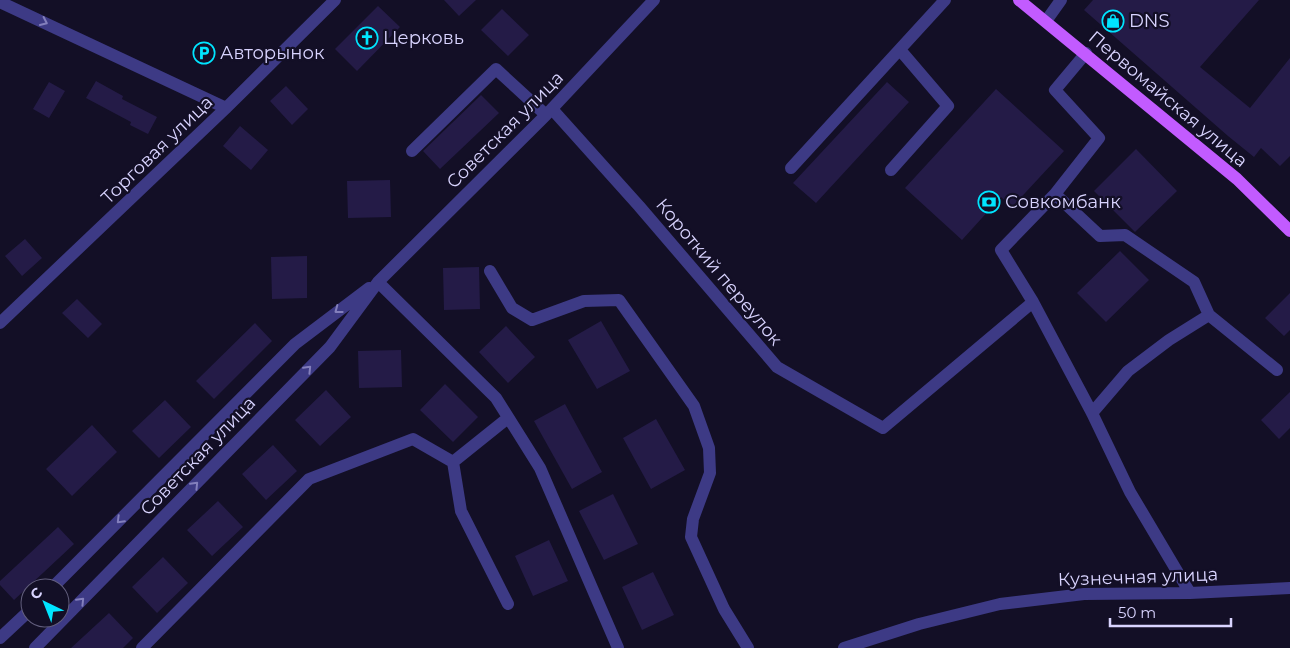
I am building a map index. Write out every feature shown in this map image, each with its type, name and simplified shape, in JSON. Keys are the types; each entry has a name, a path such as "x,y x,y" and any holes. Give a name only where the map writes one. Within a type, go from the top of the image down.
{"main road":[{"name":"Первомайская улица","path":"1019,0 1086,53 1237,180 1290,231"}],"street":[{"name":"Торговая улица","path":"0,322 226,108 335,0"},
{"name":"Советская улица","path":"34,648 330,347 378,282 549,112 654,0"},
{"path":"791,168 901,51 945,0"},
{"path":"1046,21 1062,0"},
{"path":"0,2 226,108"},
{"path":"891,170 948,106 901,51"},
{"path":"1086,53 1055,90 1099,138 1055,194 1001,250 1033,302 1092,413 1130,492 1190,593"},
{"name":"Короткий переулок","path":"412,151 496,69 549,112 639,206 777,367 883,428 1033,302"},
{"path":"1055,194 1100,236 1125,235 1194,282 1209,315 1277,370"},
{"path":"490,271 512,308 532,320 584,301 619,300 694,406 709,448 710,473 693,519 690,537 724,609 748,648"},
{"path":"378,282 496,398 540,468 618,648"},
{"name":"Советская улица","path":"62,578 295,344 339,308 378,282"},
{"path":"1092,413 1128,371 1169,340 1209,315"},
{"path":"453,462 508,418"},
{"path":"142,648 308,479 413,439 453,462"},
{"path":"453,462 461,511 508,604"},
{"name":"Кузнечная улица","path":"844,648 919,624 1000,604 1084,594 1190,593 1290,588"},
{"path":"0,638 20,619"}],"building":[{"path":"444,0 476,0 459,16"},
{"path":"1093,0 1259,0 1200,67 1250,108 1290,58 1290,156 1280,166 1261,148 1254,157 1084,10"},
{"name":"Церковь","path":"378,6 400,27 357,71 335,49"},
{"path":"502,9 529,35 508,56 481,30"},
{"path":"96,81 123,96 122,99 157,117 148,134 130,125 131,122 86,98"},
{"path":"49,82 65,91 49,118 33,109"},
{"path":"887,82 909,102 816,203 793,183"},
{"path":"286,86 308,109 292,125 270,101"},
{"path":"996,89 1064,151 1012,207 1001,197 962,240 905,188"},
{"path":"481,95 499,113 440,169 423,151"},
{"path":"240,126 268,150 251,170 223,146"},
{"path":"1136,149 1177,191 1135,232 1094,191"},
{"path":"390,180 391,217 348,218 347,181"},
{"path":"25,239 42,258 22,276 5,256"},
{"path":"1120,251 1149,280 1106,322 1077,293"},
{"path":"307,256 307,298 272,299 271,257"},
{"path":"479,267 480,309 444,310 443,268"},
{"path":"1290,293 1290,330 1284,336 1265,318"},
{"path":"77,299 102,324 88,338 62,313"},
{"path":"601,321 630,371 597,389 568,340"},
{"path":"255,323 272,341 214,399 196,381"},
{"path":"506,326 535,357 508,383 479,352"},
{"path":"401,350 402,387 359,388 358,351"},
{"path":"445,384 478,417 453,442 420,410"},
{"path":"326,390 351,417 320,446 295,420"},
{"path":"1290,392 1290,428 1279,439 1261,420"},
{"path":"165,400 191,427 159,458 132,431"},
{"path":"565,404 602,472 572,489 534,421"},
{"path":"656,419 685,470 651,489 623,438"},
{"path":"92,425 117,452 72,496 46,469"},
{"path":"273,445 297,471 266,500 242,474"},
{"path":"613,494 638,544 604,560 579,511"},
{"path":"218,501 243,527 212,556 187,530"},
{"path":"58,527 74,544 38,578 20,578 20,594 14,600 0,585 0,581"},
{"path":"549,540 568,581 533,596 515,556"},
{"path":"163,557 188,583 157,613 132,587"},
{"path":"653,572 674,615 642,630 622,587"},
{"path":"109,613 133,638 123,648 71,648"}],"place":[{"name":"DNS","path":"1113,21"},
{"name":"Церковь","path":"367,38"},
{"name":"Авторынок","path":"204,53"},
{"name":"Совкомбанк","path":"989,202"}]}
